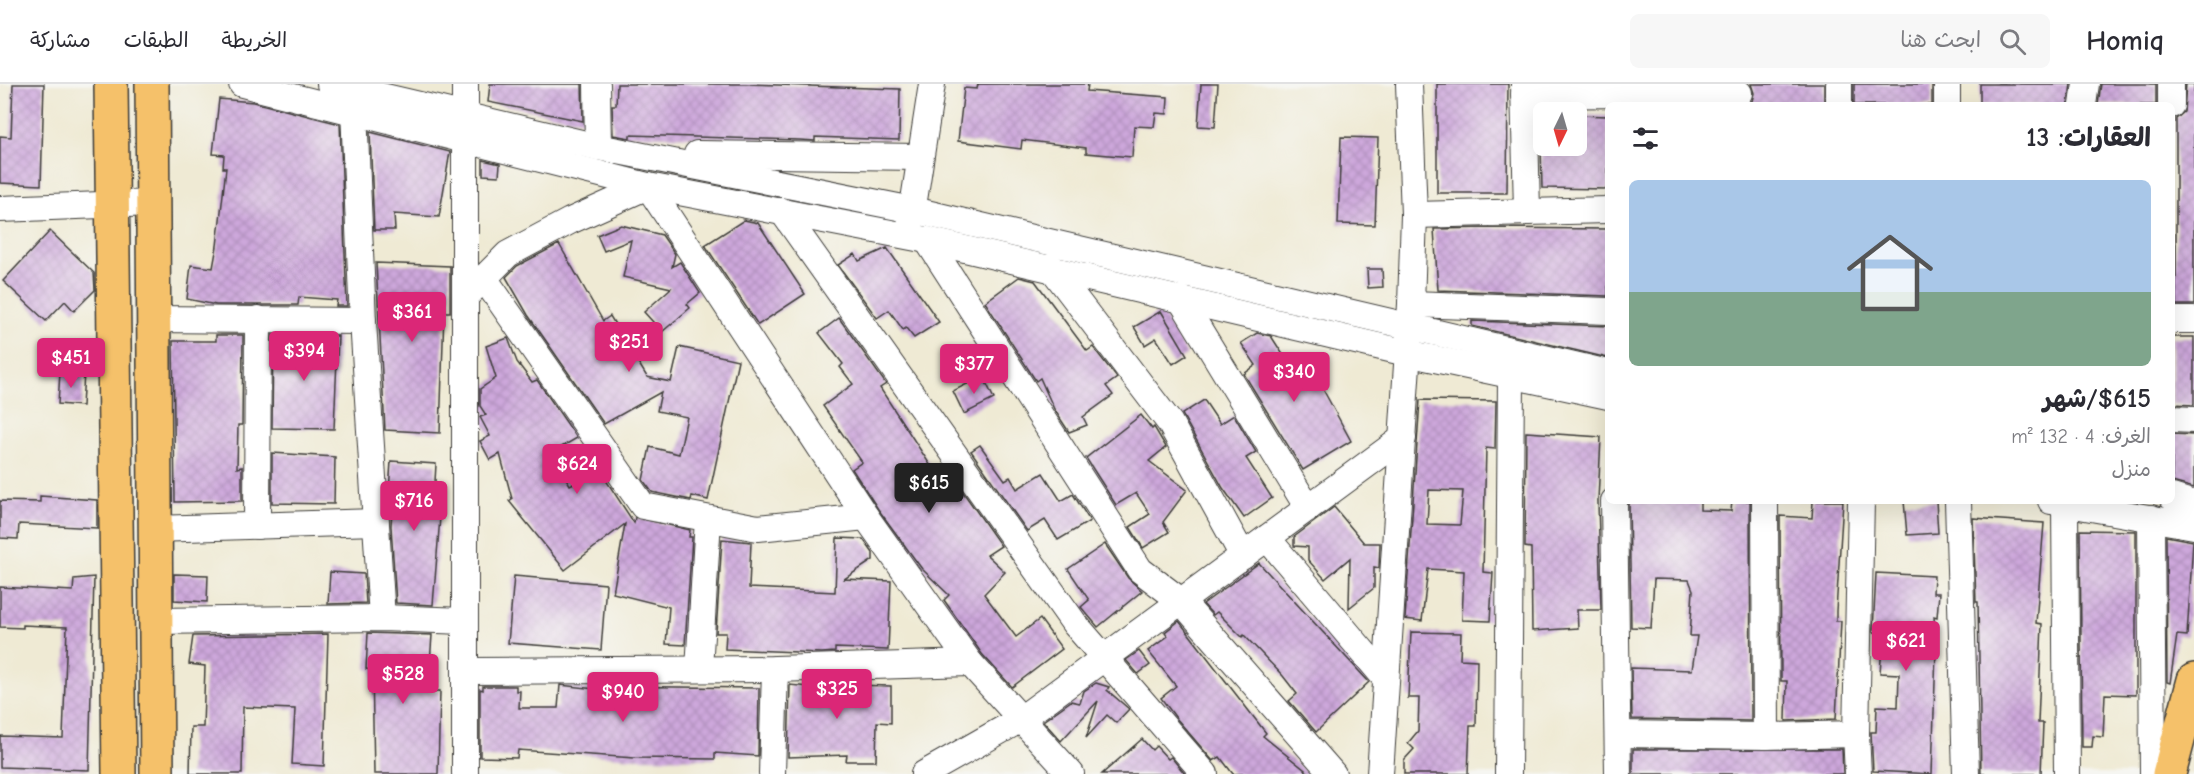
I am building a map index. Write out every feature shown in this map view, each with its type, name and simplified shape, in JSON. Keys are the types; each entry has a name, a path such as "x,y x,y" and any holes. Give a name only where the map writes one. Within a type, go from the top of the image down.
{"main road":[{"path":"111,84 119,774"},
{"path":"152,84 157,774"},
{"path":"2169,774 2194,681"}],"street":[{"path":"242,84 358,95"},
{"path":"330,84 358,95 648,186 917,238 1051,267 1407,353 1605,395"},
{"path":"465,84 465,774"},
{"path":"597,84 598,147"},
{"path":"933,84 913,210 917,238 1140,570 1182,601 1333,774"},
{"path":"1380,774 1410,315 1414,215 1409,84"},
{"path":"1839,84 1839,102"},
{"path":"1947,84 1947,102"},
{"path":"2083,102 2086,84"},
{"path":"2171,84 2171,102"},
{"path":"1527,212 1524,89 1739,94"},
{"path":"358,95 363,321 382,618"},
{"path":"466,128 637,154 1410,315 1605,372"},
{"path":"637,154 920,158"},
{"path":"465,297 508,254 570,221 648,186"},
{"path":"648,186 867,517 970,663 1071,774"},
{"path":"0,209 152,203"},
{"path":"1414,215 1605,210"},
{"path":"782,212 1074,623 1205,774"},
{"path":"1051,267 1170,423 1243,556"},
{"path":"484,278 643,506 758,528 867,517"},
{"path":"1180,298 1308,508"},
{"path":"1410,315 1605,311"},
{"path":"152,319 363,321"},
{"path":"257,526 258,319"},
{"path":"2175,320 2194,320"},
{"path":"1508,774 1511,376"},
{"path":"2175,419 2194,420"},
{"path":"924,774 1021,719 1403,438"},
{"path":"2175,499 2194,504"},
{"path":"1614,504 1618,774"},
{"path":"1765,504 1766,736"},
{"path":"1858,774 1856,734 1861,504"},
{"path":"1958,504 1966,774"},
{"path":"2058,504 2067,774"},
{"path":"2064,504 2194,526"},
{"path":"2151,518 2153,774"},
{"path":"699,669 708,519"},
{"path":"155,529 376,522"},
{"path":"1267,537 1386,679"},
{"path":"156,621 382,618 465,621"},
{"path":"465,671 775,669 970,663"},
{"path":"772,774 775,669"},
{"path":"1618,734 1766,736 1856,734"}],"building":[{"path":"13,84 44,84 41,185 0,183 0,136 11,137"},
{"path":"490,84 582,84 583,121 488,102"},
{"path":"617,84 746,84 900,89 899,140 815,137 815,141 630,135 630,138 613,135 612,105 616,105"},
{"path":"978,84 1088,84 1087,91 1168,97 1167,114 1156,113 1154,127 1134,126 1132,157 1086,153 1086,148 1022,140 1021,149 958,141 964,88 977,89"},
{"path":"1201,84 1218,84 1215,127 1198,126"},
{"path":"1437,84 1508,84 1507,193 1437,193"},
{"path":"1751,84 1824,84 1824,102 1752,102 1754,93"},
{"path":"1854,84 1932,84 1932,102 1854,102"},
{"path":"1980,84 2071,84 2068,102 1980,102"},
{"path":"2101,84 2156,84 2156,102 2098,102"},
{"path":"2186,84 2194,84 2194,305 2176,305 2176,119 2184,112"},
{"path":"219,99 253,102 340,124 347,306 336,306 337,300 299,297 298,305 216,305 187,299 191,265 213,268 217,246 226,168 223,168 224,155 213,154"},
{"path":"1587,115 1605,116 1605,189 1542,188 1541,156 1587,156"},
{"path":"370,132 450,152 439,217 394,214 395,230 374,230"},
{"path":"1341,137 1378,138 1375,225 1338,224"},
{"path":"483,160 500,164 499,176 483,175"},
{"path":"744,220 758,223 805,294 758,325 705,245"},
{"path":"621,225 662,235 675,254 672,267 680,262 700,293 687,304 690,308 662,332 644,312 671,288 623,277 631,240 604,251 597,235"},
{"path":"1434,229 1605,229 1605,296 1438,290"},
{"path":"50,231 94,273 95,290 74,311 65,301 46,321 3,281"},
{"path":"559,244 603,321 610,316 647,377 671,382 679,347 738,360 708,500 692,496 691,500 652,492 643,480 650,447 679,454 687,417 657,411 661,392 604,424 528,315 506,277 517,266"},
{"path":"887,248 939,322 914,338 906,328 903,330 889,310 877,318 838,265 855,254 859,261"},
{"path":"376,263 450,266 450,312 444,312 440,433 385,430"},
{"path":"1367,269 1382,269 1383,287 1368,288"},
{"path":"1019,277 1035,281 1087,351 1093,347 1117,378 1106,386 1113,395 1083,417 1087,425 1069,432 1054,409 1040,378 1036,381 985,302"},
{"path":"1161,311 1187,355 1173,364 1156,338 1145,345 1134,327"},
{"path":"839,318 886,384 880,388 936,474 946,468 1001,546 987,555 1005,572 984,594 1016,637 1040,619 1062,649 1012,687 982,654 944,600 949,595 922,569 852,469 862,462 823,406 853,384 840,367 843,364 819,333"},
{"path":"1472,321 1605,326 1605,357 1472,326"},
{"path":"1257,333 1271,336 1289,364 1298,358 1315,385 1319,382 1351,441 1303,470 1244,374 1256,365 1241,343"},
{"path":"216,335 243,335 242,425 238,425 237,468 242,467 242,501 175,502 173,341 216,341"},
{"path":"273,335 338,336 334,429 272,428"},
{"path":"2175,337 2194,337 2194,405 2175,404"},
{"path":"508,338 517,362 532,382 537,380 577,438 551,453 570,485 600,471 634,523 635,517 690,530 689,537 692,537 685,645 666,644 669,607 613,593 625,524 565,570 509,501 512,499 500,454 490,460 480,441 490,436 480,417 486,415 480,406 480,389 496,378 486,346"},
{"path":"60,372 84,373 82,406 58,404"},
{"path":"983,376 994,399 964,414 953,391"},
{"path":"1204,400 1220,424 1234,415 1256,452 1246,458 1272,498 1244,518 1223,488 1182,414"},
{"path":"1420,400 1496,401 1495,449 1486,448 1483,572 1493,573 1490,621 1462,620 1464,571 1428,569 1422,621 1405,619","holes":["1429,490 1463,491 1460,525 1427,524"]},
{"path":"1141,415 1152,429 1154,427 1166,447 1149,461 1187,490 1163,522 1169,532 1143,548 1130,527 1150,514 1136,493 1116,505 1086,458"},
{"path":"1526,432 1601,437 1598,501 1601,610 1577,610 1578,628 1532,631 1531,548 1525,547"},
{"path":"2175,434 2194,435 2194,488 2175,483"},
{"path":"980,445 1005,480 1010,477 1017,489 1043,473 1061,501 1073,494 1090,521 1058,540 1045,520 1027,531 971,451"},
{"path":"272,453 335,457 334,504 272,503"},
{"path":"391,461 436,464 433,516 440,517 433,605 396,603 391,526 393,493 389,492"},
{"path":"40,496 97,500 97,528 19,524 18,539 0,538 0,501 40,502"},
{"path":"1629,504 1700,504 1700,510 1731,511 1732,504 1750,504 1751,721 1632,719 1631,668 1692,670 1697,636 1690,636 1693,590 1689,580 1654,579 1651,628 1631,627"},
{"path":"1813,504 1843,504 1836,611 1836,621 1841,621 1836,719 1786,721 1787,681 1781,681 1780,516 1812,518"},
{"path":"1904,504 1936,504 1938,533 1907,535"},
{"path":"1334,507 1364,543 1380,543 1379,568 1374,567 1374,588 1349,608 1350,558 1325,579 1308,560 1308,547 1294,546 1294,537"},
{"path":"1973,518 2044,523 2036,623 2042,624 2038,723 2043,723 2041,774 1981,774 1978,602 1976,602"},
{"path":"2080,530 2136,531 2136,695 2105,694 2103,737 2093,736 2092,747 2082,747"},
{"path":"2166,536 2193,541 2187,636 2177,635 2170,683 2167,682"},
{"path":"837,538 863,539 873,553 873,560 844,579 891,581 888,650 835,648 835,652 822,653 725,649 726,633 716,633 722,539 751,542 749,588 835,592"},
{"path":"1105,544 1128,578 1142,591 1098,627 1081,607 1089,600 1068,569"},
{"path":"1259,563 1369,682 1316,732 1289,701 1297,694 1283,676 1244,635 1242,637 1217,612 1213,615 1203,604"},
{"path":"330,572 364,574 366,603 328,604"},
{"path":"1876,573 1934,576 1933,593 1939,593 1937,617 1934,616 1936,650 1932,774 1873,771 1871,732 1876,732 1877,706 1898,707 1899,674 1880,673 1883,633 1873,632"},
{"path":"174,574 208,575 207,602 174,600"},
{"path":"514,576 606,584 601,650 508,643"},
{"path":"94,577 89,770 0,767 0,736 63,738 67,627 23,625 23,628 0,627 0,587 73,591 74,579"},
{"path":"1179,621 1266,733 1263,736 1310,774 1233,774 1220,757 1213,761 1176,718 1161,698 1176,686 1148,651 1168,636 1165,632"},
{"path":"1411,632 1461,633 1460,659 1477,660 1476,726 1470,726 1468,774 1404,774 1404,760 1414,749 1408,743 1418,731 1419,698 1408,698"},
{"path":"368,633 432,635 428,691 440,691 438,774 374,774 372,670 366,669"},
{"path":"328,634 324,766 292,764 295,709 243,707 242,774 190,774 191,727 203,727 205,666 189,664 193,636"},
{"path":"1139,651 1150,665 1138,674 1126,660"},
{"path":"1096,683 1109,687 1107,690 1129,709 1116,723 1107,715 1086,738 1098,701 1061,741 1043,721 1071,701 1080,703 1084,691"},
{"path":"809,684 891,686 891,723 877,722 876,761 846,761 847,755 788,757 790,685 809,687"},
{"path":"560,685 595,689 595,686 759,688 758,756 715,753 715,759 635,758 518,750 517,758 480,757 480,689 483,690 483,686 516,686 516,691 520,691 519,708 558,708"},
{"path":"1142,739 1152,750 1156,746 1168,759 1171,757 1185,774 1102,774"},
{"path":"1633,749 1842,749 1843,774 1633,774"}]}
